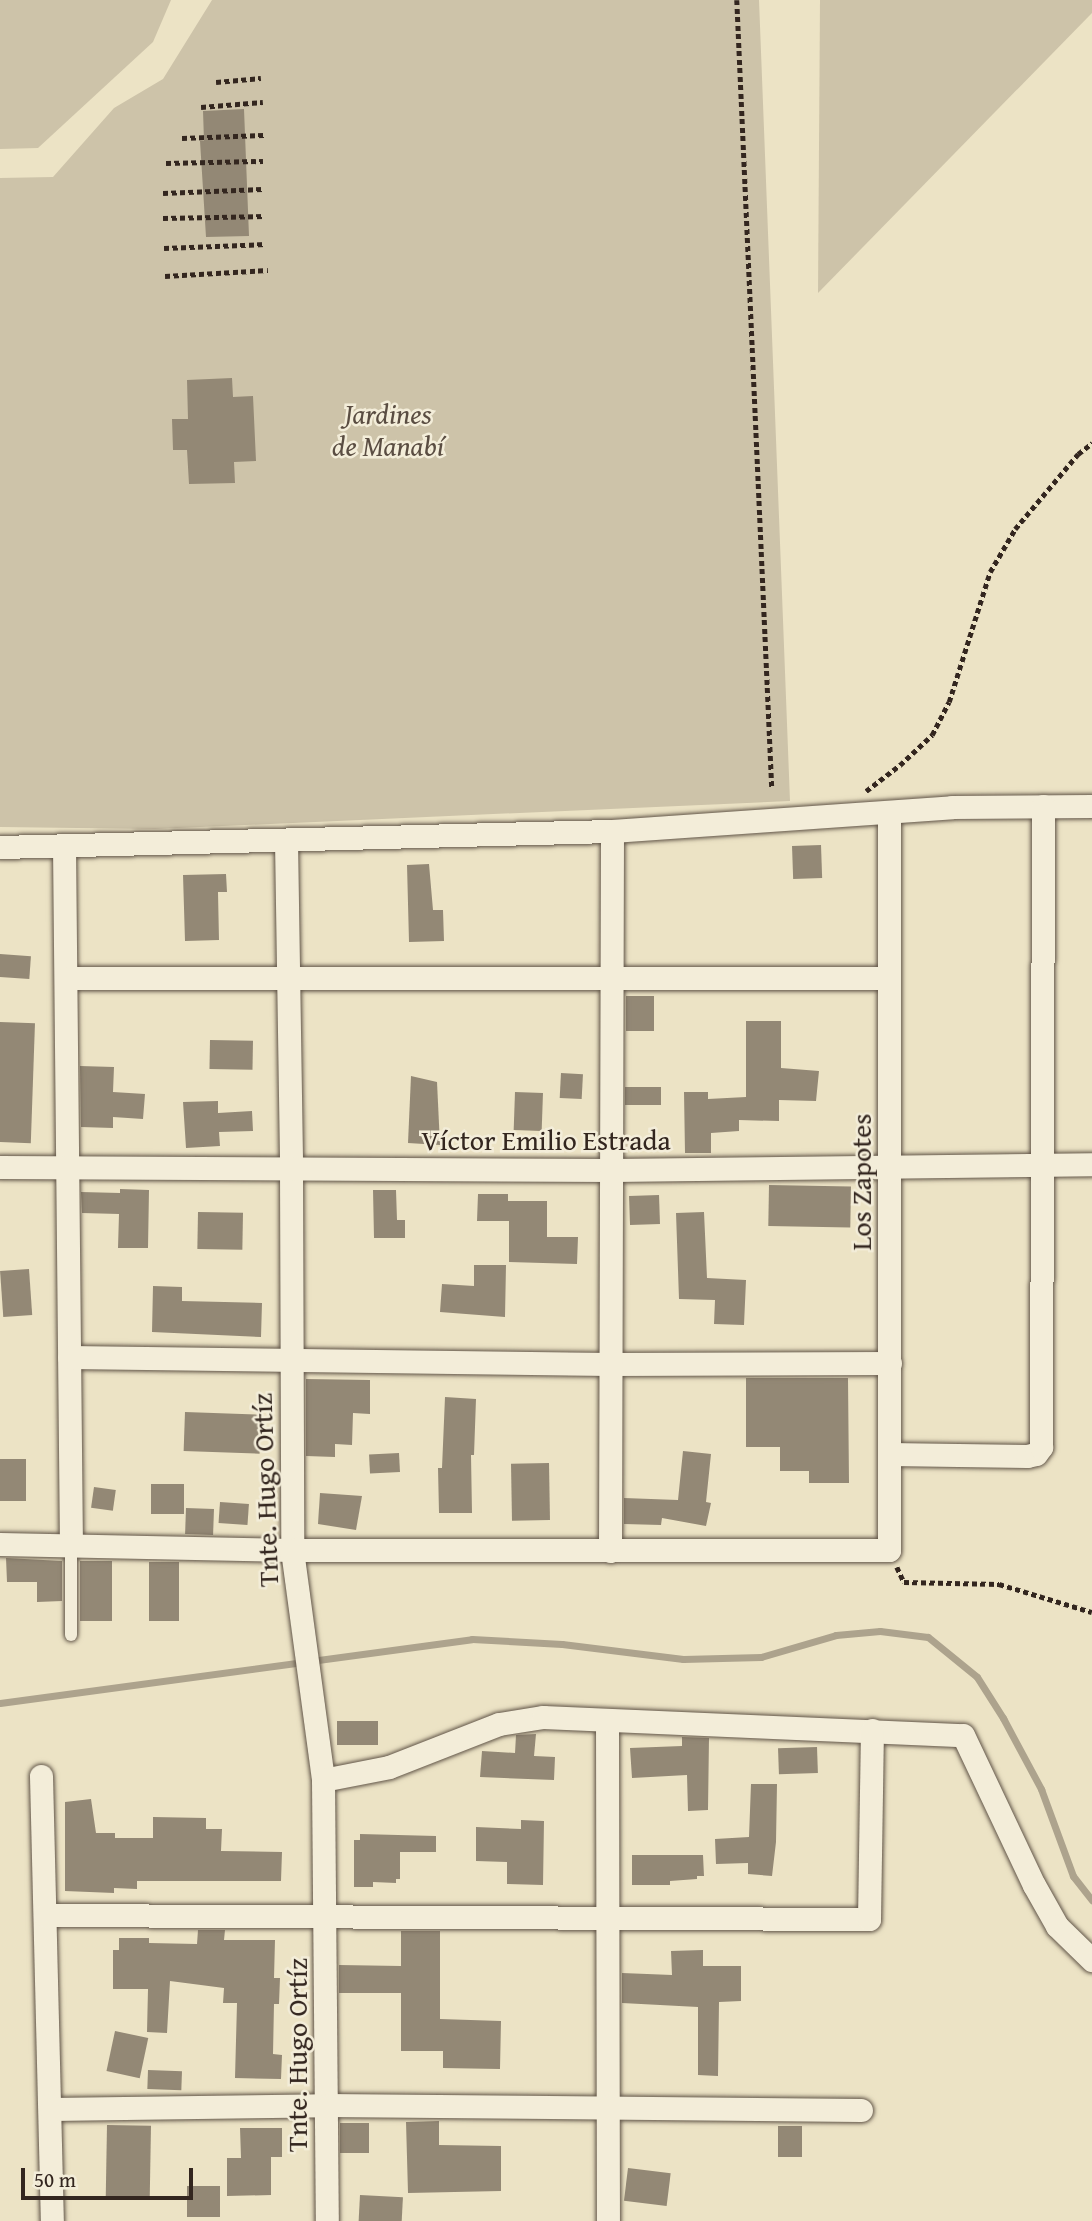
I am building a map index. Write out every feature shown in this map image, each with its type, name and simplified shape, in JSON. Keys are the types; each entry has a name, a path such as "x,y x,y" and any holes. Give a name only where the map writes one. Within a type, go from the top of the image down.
{"street":[{"path":"889,1454 1027,1456 1036,1454 1041,1447 1043,806"},
{"path":"0,847 611,831 890,814 952,807 1092,806"},
{"name":"Los Zapotes","path":"889,1550 890,814"},
{"path":"610,1551 613,1170 611,831"},
{"name":"Tnte. Hugo Ortíz","path":"286,840 293,1558 323,1780 327,2221"},
{"path":"64,845 71,1546"},
{"path":"67,978 889,978"},
{"name":"Víctor Emilio Estrada","path":"0,1167 613,1170 1092,1164"},
{"path":"69,1357 611,1364 890,1363"},
{"path":"0,1544 293,1558 610,1551 889,1550"},
{"path":"323,1780 389,1767 499,1724 543,1717 962,1735 1057,1926 1092,1960"},
{"path":"607,1720 608,2221"},
{"path":"45,1915 869,1919 872,1730"},
{"path":"41,1776 52,2221"},
{"path":"51,2109 326,2105 861,2109"}],"lane":[{"path":"71,1546 72,1635"}],"path":[{"path":"737,0 772,789"},
{"path":"216,82 261,78"},
{"path":"201,107 263,102"},
{"path":"182,138 264,135"},
{"path":"166,163 263,161"},
{"path":"163,193 264,189"},
{"path":"163,218 265,216"},
{"path":"164,248 266,244"},
{"path":"165,276 268,270"},
{"path":"861,794 900,765 932,735 949,702 990,572 1015,529 1078,454 1092,443"},
{"path":"889,1550 904,1582 999,1584 1092,1612"}],"green space":[{"path":"0,0 171,0 153,42 38,148 0,149"},
{"name":"Jardines de Manabí","path":"212,0 759,0 790,801 155,829 0,827 0,178 53,177 114,108 163,79"},
{"path":"820,0 1092,0 1092,13 818,293"}],"building":[{"path":"244,109 249,236 206,237 200,141 204,141 203,111"},
{"path":"232,378 233,397 253,396 256,461 234,462 235,483 189,484 187,450 173,450 172,419 188,419 187,380"},
{"path":"821,845 822,878 793,879 792,846"},
{"path":"429,864 433,910 443,910 444,941 409,942 407,865"},
{"path":"226,874 227,892 218,892 219,940 185,941 183,875"},
{"path":"0,954 31,956 29,979 0,977"},
{"path":"626,996 654,996 654,1031 626,1031"},
{"path":"746,1021 781,1021 781,1068 819,1071 816,1101 779,1100 779,1121 739,1120 739,1131 711,1133 711,1153 685,1153 684,1092 708,1092 708,1099 746,1097"},
{"path":"0,1022 35,1023 31,1143 0,1142"},
{"path":"210,1040 253,1041 252,1070 209,1069"},
{"path":"80,1066 114,1067 113,1092 145,1094 143,1119 113,1117 113,1128 81,1127"},
{"path":"561,1073 583,1074 582,1099 560,1098"},
{"path":"411,1076 437,1082 440,1145 408,1143"},
{"path":"625,1087 661,1087 661,1105 625,1105"},
{"path":"515,1092 543,1093 542,1131 514,1130"},
{"path":"218,1101 218,1113 252,1111 253,1131 219,1132 220,1146 186,1148 183,1102"},
{"path":"769,1185 851,1186 850,1227 768,1226"},
{"path":"120,1189 149,1190 148,1248 118,1248 119,1214 82,1213 81,1192 120,1193"},
{"path":"373,1190 396,1190 397,1220 405,1220 405,1238 374,1238"},
{"path":"478,1194 508,1194 508,1201 547,1201 547,1237 578,1237 577,1264 509,1262 509,1221 477,1221"},
{"path":"659,1195 660,1224 630,1225 629,1196"},
{"path":"198,1212 243,1213 242,1250 197,1249"},
{"path":"704,1212 707,1278 746,1280 744,1325 714,1324 715,1300 679,1299 676,1213"},
{"path":"474,1265 506,1265 505,1317 440,1312 442,1284 474,1286"},
{"path":"29,1269 32,1315 3,1317 0,1271"},
{"path":"153,1286 182,1287 182,1301 262,1303 261,1337 152,1332"},
{"path":"746,1378 848,1378 849,1483 809,1483 809,1471 780,1471 780,1447 746,1447"},
{"path":"306,1379 370,1380 370,1414 353,1413 352,1445 335,1444 335,1457 306,1456"},
{"path":"445,1397 476,1399 474,1455 471,1455 472,1513 439,1513 438,1468 442,1468"},
{"path":"185,1412 261,1415 260,1454 184,1451"},
{"path":"683,1451 711,1454 706,1502 711,1503 706,1526 662,1518 661,1525 624,1524 624,1498 678,1500"},
{"path":"399,1453 400,1472 370,1474 369,1455"},
{"path":"0,1459 26,1459 26,1501 0,1501"},
{"path":"549,1463 550,1520 512,1521 511,1464"},
{"path":"151,1484 184,1484 184,1514 151,1514"},
{"path":"94,1487 116,1490 113,1511 91,1508"},
{"path":"320,1493 362,1496 356,1530 318,1524"},
{"path":"220,1502 249,1504 247,1525 219,1523"},
{"path":"186,1508 214,1509 213,1535 185,1534"},
{"path":"6,1558 62,1561 62,1601 37,1602 37,1582 7,1582"},
{"path":"80,1561 112,1561 112,1621 80,1621"},
{"path":"149,1562 179,1562 179,1621 149,1621"},
{"path":"337,1721 378,1721 378,1745 337,1745"},
{"path":"536,1734 534,1756 555,1757 554,1780 480,1777 482,1751 515,1753 516,1735"},
{"path":"682,1737 709,1738 708,1810 688,1811 687,1775 632,1778 630,1748 682,1746"},
{"path":"817,1747 818,1773 779,1774 778,1748"},
{"path":"751,1784 777,1784 776,1842 772,1876 748,1874 748,1863 716,1864 715,1839 749,1837"},
{"path":"91,1799 96,1833 115,1833 115,1838 153,1838 153,1817 206,1818 206,1829 222,1829 221,1851 282,1852 281,1881 137,1881 137,1889 114,1888 114,1893 65,1891 65,1802"},
{"path":"521,1820 544,1821 543,1885 507,1884 507,1862 476,1861 476,1827 521,1829"},
{"path":"360,1834 436,1836 436,1852 400,1852 400,1879 396,1879 396,1883 373,1882 373,1887 354,1887 354,1840 360,1840"},
{"path":"632,1855 703,1855 704,1876 670,1881 670,1885 632,1885"},
{"path":"198,1930 225,1930 224,1940 275,1940 274,1978 280,1978 279,2004 274,2004 273,2054 282,2055 281,2079 235,2078 237,2003 223,2003 224,1988 170,1981 167,2033 147,2032 148,1989 113,1989 113,1950 119,1950 119,1938 149,1938 149,1943 197,1944"},
{"path":"401,1931 440,1931 440,2019 501,2021 500,2069 443,2068 443,2051 401,2051 401,1993 339,1993 339,1965 401,1966"},
{"path":"703,1950 703,1966 741,1966 741,2001 719,2002 718,2076 698,2075 698,2007 622,2003 622,1973 672,1975 671,1951"},
{"path":"115,2031 148,2038 140,2078 106,2071"},
{"path":"148,2070 182,2071 181,2090 147,2089"},
{"path":"439,2121 439,2145 501,2146 501,2191 408,2193 406,2122"},
{"path":"340,2123 369,2123 369,2153 340,2153"},
{"path":"107,2125 151,2126 150,2200 106,2199"},
{"path":"778,2126 802,2126 802,2157 778,2157"},
{"path":"240,2128 282,2128 282,2157 271,2157 271,2195 227,2196 227,2158 241,2158"},
{"path":"628,2168 671,2173 667,2206 624,2201"},
{"path":"187,2186 220,2186 220,2217 187,2217"},
{"path":"360,2195 403,2197 402,2221 359,2221"}],"waterway":[{"path":"0,1703 472,1639 562,1644 683,1659 761,1657 836,1635 880,1631 928,1637 977,1677 1003,1718 1041,1789 1073,1876 1092,1900"}]}
